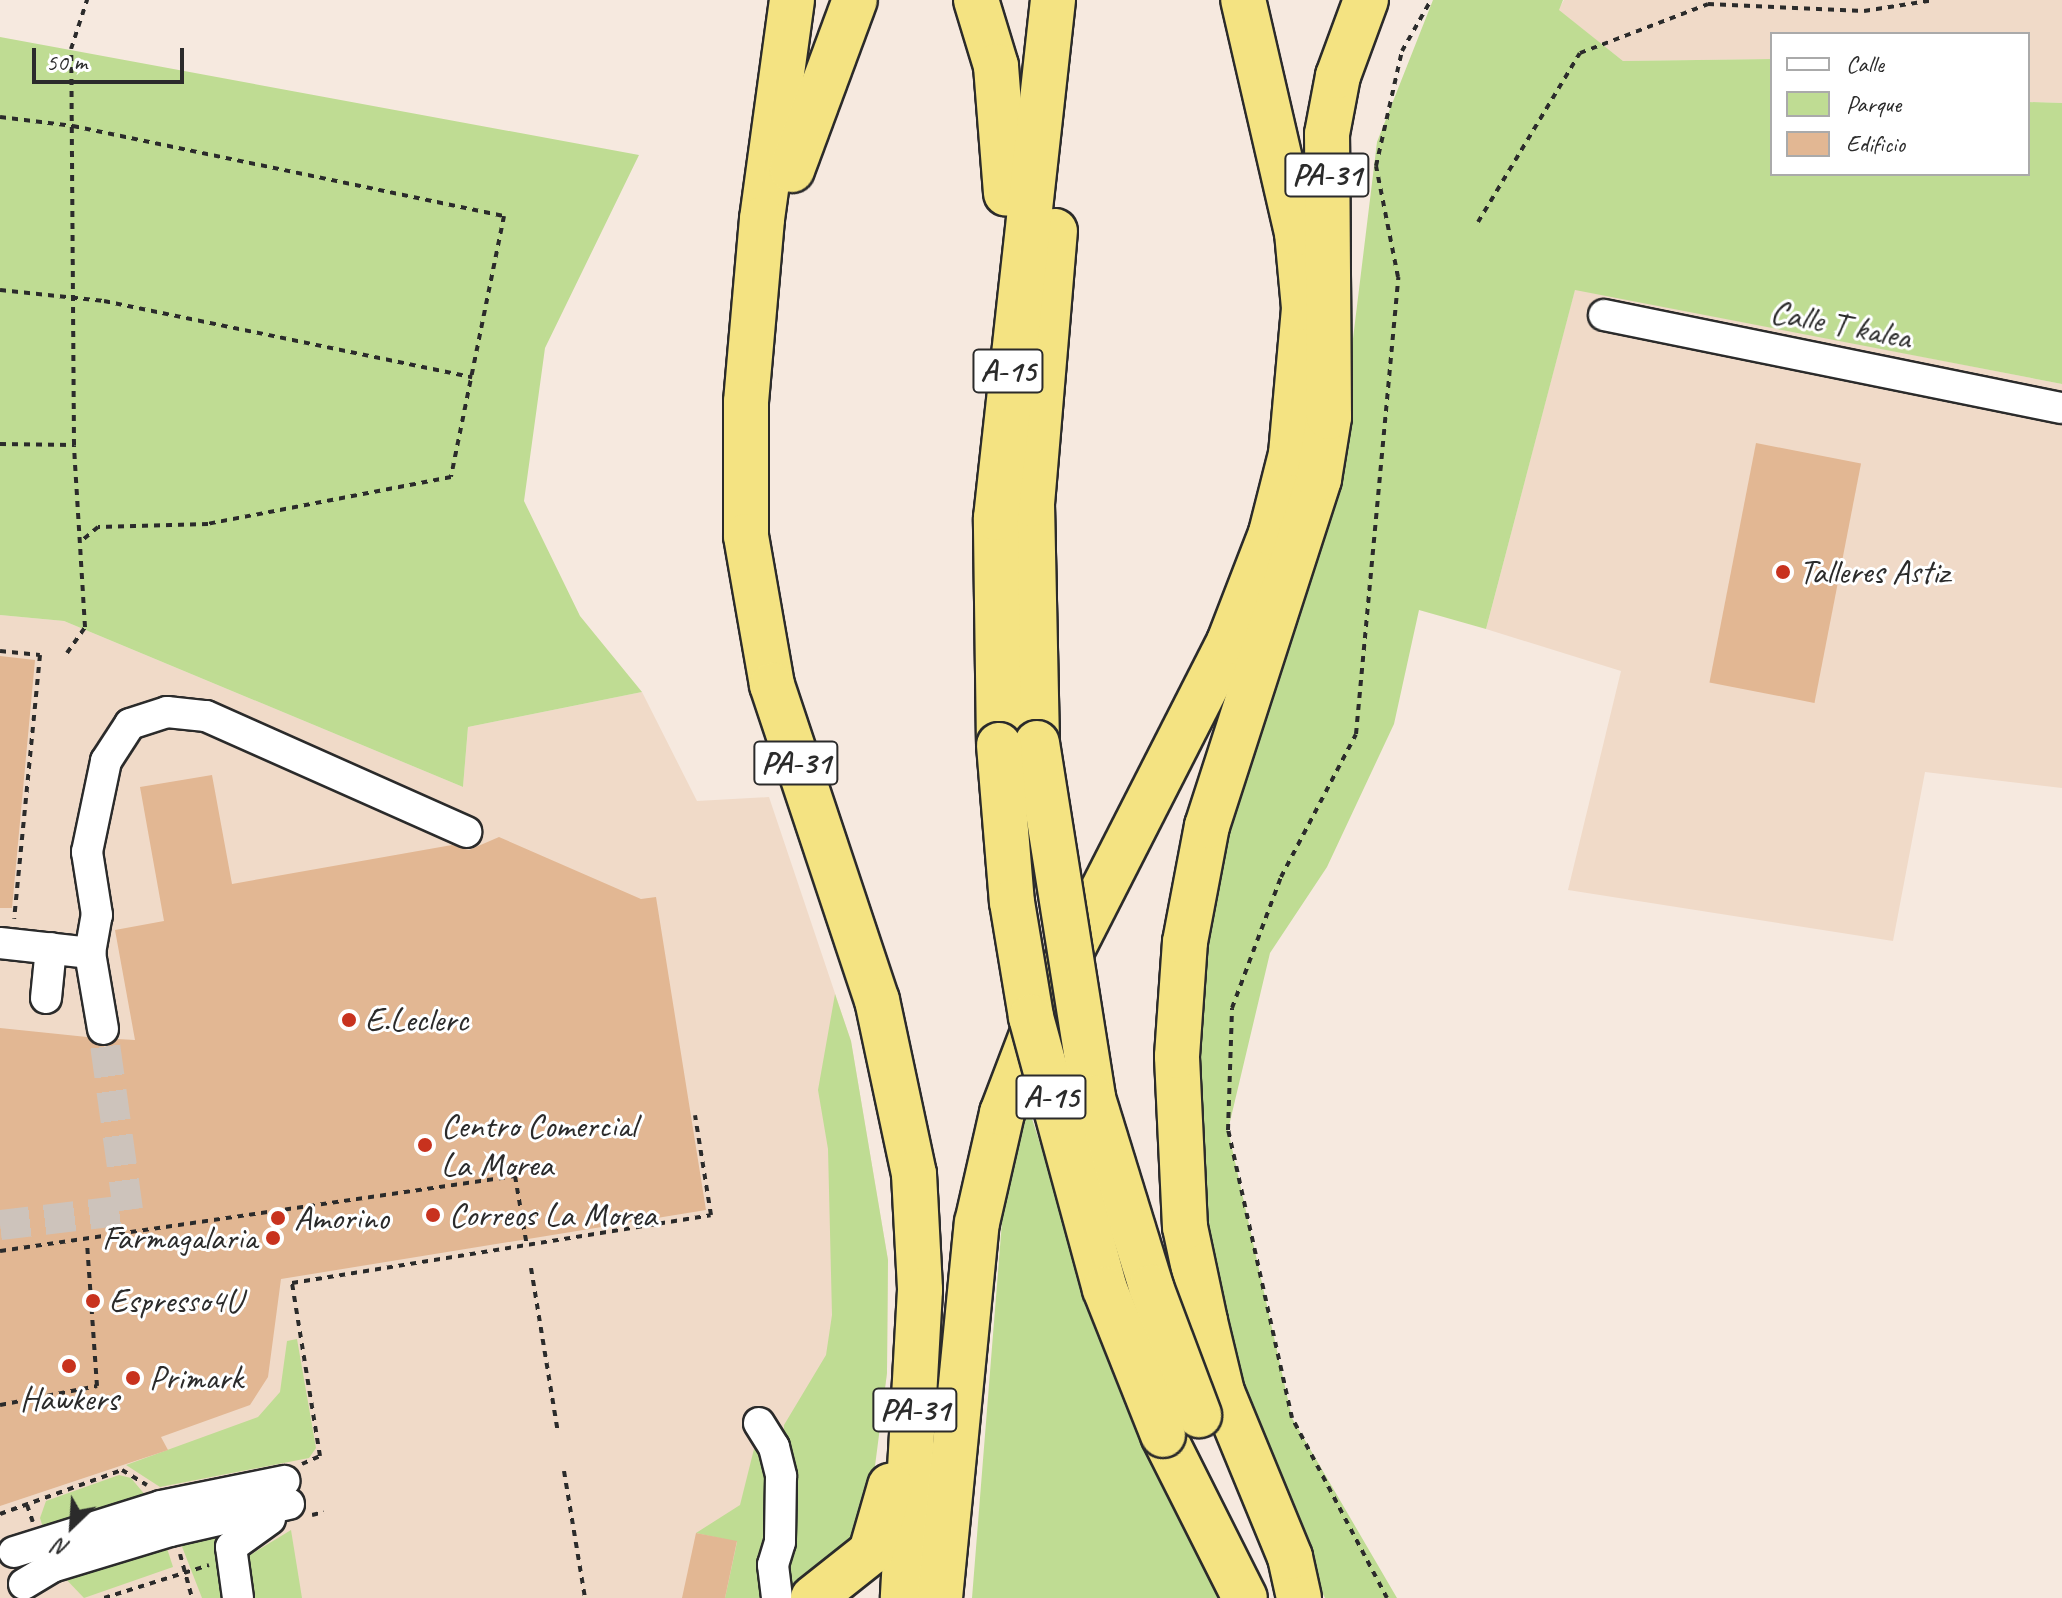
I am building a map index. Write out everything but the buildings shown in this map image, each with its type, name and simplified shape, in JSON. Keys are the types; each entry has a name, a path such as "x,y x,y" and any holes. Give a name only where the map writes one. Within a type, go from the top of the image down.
{"highway":[{"path":"757,291 792,0"},
{"name":"PA-31","path":"855,0 800,142 757,291 746,402 746,536 772,685 877,1000 901,1094 918,1223 920,1305 903,1598"},
{"path":"976,0 996,66 1007,145 1004,307 1010,355"},
{"name":"A-15","path":"1018,744 996,518 1010,355 1053,0"},
{"name":"A-15","path":"1080,0 1032,504 1012,902 1035,1031 1105,1289 1181,1425 1292,1598"},
{"path":"1123,855 1252,587 1291,454 1304,308 1297,233 1243,0"},
{"name":"PA-31","path":"942,1598 946,1527 988,1164 1041,1011 1123,855 1177,786 1269,592 1310,460 1327,356 1327,134 1338,76 1366,0"},
{"path":"1299,1598 1290,1557 1222,1392 1205,1321 1185,1227 1177,1056 1185,942 1207,826 1319,479 1329,417 1327,356"},
{"path":"813,1598 855,1570 881,1532 901,1392 906,1255 918,1223"},
{"name":"A-15","path":"1181,1425 1245,1598"}],"street":[{"name":"Calle T kalea","path":"1604,315 2062,408"},
{"path":"94,1011 90,953 97,915 87,852 91,817 106,761 130,724 167,712 206,716 466,832"},
{"path":"4,931 51,948 90,953"},
{"path":"46,998 51,948"},
{"path":"759,1423 774,1447 781,1476 772,1585 777,1598"},
{"path":"7,1550 161,1506 285,1497"},
{"path":"19,1591 52,1567 285,1497"},
{"path":"238,1598 231,1547 285,1497"},
{"path":"7,1550 23,1563 19,1591"}],"path":[{"path":"67,653 85,627 74,445 71,49 87,0"},
{"path":"1387,1598 1314,1469 1292,1418 1228,1130 1232,1008 1281,877 1356,734 1398,277 1376,166 1402,51 1431,0"},
{"path":"1478,222 1580,53 1708,4 1736,2 1864,11 1934,0"},
{"path":"0,117 73,126 504,216 451,477 208,524 98,527 80,542"},
{"path":"0,290 73,297 472,377"},
{"path":"0,444 74,445"},
{"path":"0,651 40,655 16,919 4,931"},
{"path":"316,1461 292,1283 711,1215 695,1115"},
{"path":"0,1251 87,1242 515,1176 527,1246"},
{"path":"0,1405 97,1386 87,1242"},
{"path":"531,1268 558,1433"},
{"path":"0,1514 122,1470 156,1493"},
{"path":"564,1471 585,1598"},
{"path":"174,1540 187,1570 192,1598"},
{"path":"104,1598 219,1562"}],"shaded area":[{"path":"1564,0 2062,0 2062,103 2030,102 2030,32 1770,32 1770,59 1623,61 1558,10"},
{"path":"1575,289 2062,384 2062,788 1925,772 1893,941 1568,890 1621,671 1486,629"},
{"path":"0,615 64,621 463,787 468,727 642,692 697,801 769,797 851,1041 888,1260 887,1373 855,1598 0,1598"}],"green space":[{"path":"1433,0 1563,0 1559,10 1623,61 1770,59 1770,176 2030,176 2030,102 2062,103 2062,384 1575,290 1486,629 1419,610 1394,724 1327,867 1270,953 1228,1130 1292,1418 1397,1598 1325,1598 1267,1486 1195,1194 1191,1028 1215,845 1340,445 1377,142"},
{"path":"0,37 639,155 545,348 524,501 580,616 642,692 468,727 463,787 64,621 0,615"},
{"path":"835,994 851,1041 888,1260 887,1373 875,1466 857,1525 840,1563 801,1598 784,1598 784,1425 826,1355 832,1315 828,1149 818,1090"},
{"path":"1027,1103 1117,1384 1220,1598 972,1598 1007,1159"},
{"path":"297,1339 316,1448 309,1458 160,1487 126,1465 258,1417 280,1392 287,1341"},
{"path":"754,1449 768,1459 770,1598 725,1598 737,1542 696,1533 740,1505"},
{"path":"119,1475 131,1478 151,1502 45,1534 40,1518 46,1501"},
{"path":"236,1524 228,1598 202,1598 179,1539"},
{"path":"291,1530 302,1598 245,1598 237,1563"},
{"path":"165,1542 173,1567 84,1598 62,1575"}],"tunnel":[{"path":"0,1225 128,1210 103,1029"}],"place":[{"name":"Talleres Astiz","path":"1783,572"},
{"name":"E.Leclerc","path":"349,1020"},
{"name":"Centro Comercial La Morea","path":"425,1145"},
{"name":"Correos La Morea","path":"433,1215"},
{"name":"Amorino","path":"278,1218"},
{"name":"Farmagalaria","path":"273,1238"},
{"name":"Espresso4U","path":"93,1301"},
{"name":"Hawkers","path":"69,1366"},
{"name":"Primark","path":"133,1378"}]}
